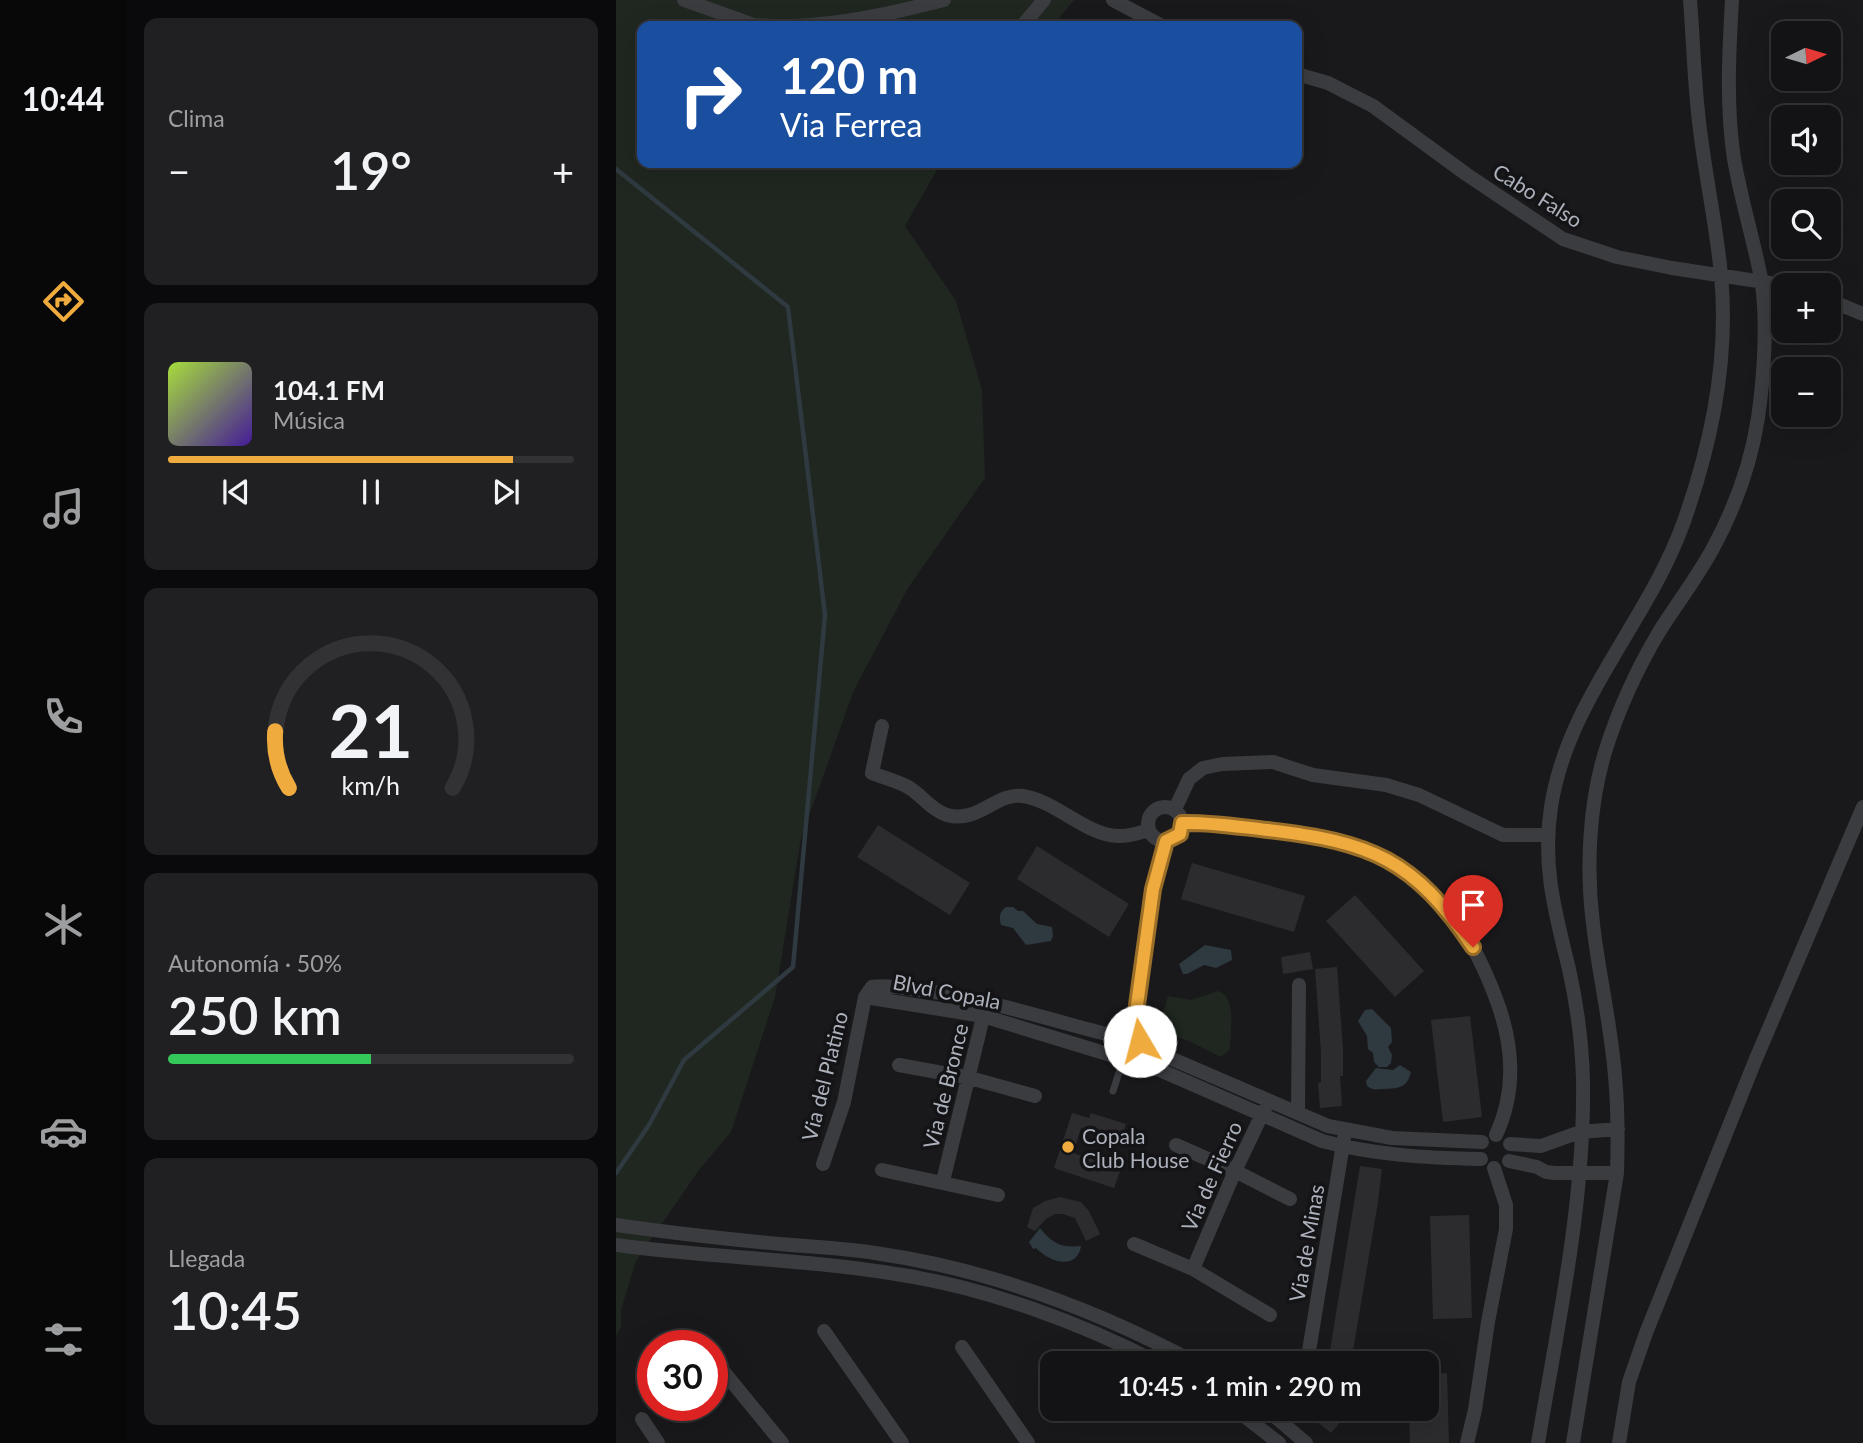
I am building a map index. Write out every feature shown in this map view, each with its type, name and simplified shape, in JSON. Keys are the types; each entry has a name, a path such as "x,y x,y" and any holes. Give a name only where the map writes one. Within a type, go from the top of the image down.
{"street":[{"path":"684,0 743,21"},
{"path":"857,21 944,0"},
{"path":"1026,21 1044,0"},
{"path":"1113,0 1153,21"},
{"path":"1538,1443 1570,1250 1579,1172 1583,1081 1579,1030 1569,971 1550,889 1547,835 1555,782 1574,727 1662,573 1682,527 1710,429 1721,342 1721,274 1698,110 1690,0"},
{"path":"1573,1443 1617,1173 1615,1075 1593,924 1590,882 1597,792 1605,751 1637,672 1713,548 1734,503 1758,419 1764,331 1761,281 1734,158 1729,57 1732,0"},
{"name":"Cabo Falso","path":"1302,75 1328,83 1373,106 1466,174 1563,239 1617,257 1771,283"},
{"path":"1841,305 1863,314"},
{"path":"882,726 872,773 909,788 938,811 950,816 981,812 1004,797 1016,795 1037,799 1112,836 1149,830"},
{"path":"1175,809 1189,779 1203,768 1222,764 1273,762 1313,775 1386,785 1419,795 1503,835 1547,835"},
{"path":"1164,806 1175,809 1182,823 1180,834 1166,841 1155,839 1149,830 1148,819 1154,810 1164,806"},
{"path":"1619,1443 1629,1382 1646,1333 1755,1061 1863,807"},
{"path":"1182,823 1217,823 1342,842 1385,858 1407,872 1437,898 1458,925 1482,965 1506,1029 1510,1051 1510,1090 1505,1117 1496,1135"},
{"path":"1128,1049 1153,889 1166,841"},
{"path":"1298,1113 1299,985"},
{"name":"Blvd Copala","path":"1481,1158 1408,1157 1343,1147 1292,1130 1128,1049 983,1016 865,997 869,989 877,986 986,1000 1068,1025 1328,1126 1392,1138 1482,1142"},
{"name":"Via del Platino","path":"823,1164 844,1102 865,997"},
{"name":"Via de Bronce","path":"943,1181 970,1078 986,1000"},
{"path":"899,1065 970,1078 1035,1096"},
{"name":"Via de Fierro","path":"1193,1269 1235,1171 1269,1101"},
{"path":"1510,1144 1511,1156 1500,1167 1494,1168 1484,1163 1481,1158 1479,1147 1482,1142 1496,1135 1510,1144 1541,1146 1580,1132 1618,1129"},
{"name":"Via de Minas","path":"1309,1351 1345,1130"},
{"path":"1175,1145 1290,1199"},
{"path":"1508,1161 1537,1167 1546,1172 1617,1173"},
{"path":"1467,1443 1506,1229 1506,1205 1494,1168"},
{"path":"883,1170 998,1195"},
{"path":"616,1225 716,1238 840,1248 956,1269 1005,1282 1061,1303 1172,1351"},
{"path":"1133,1244 1193,1269 1270,1315"},
{"path":"616,1245 906,1275 998,1298 1090,1332 1132,1351"},
{"path":"824,1331 902,1443"},
{"path":"962,1347 1028,1443"},
{"path":"728,1376 782,1443"},
{"path":"643,1421 658,1443"},
{"path":"1251,1421 1279,1443"},
{"path":"1280,1421 1306,1443"}],"lane":[{"path":"1114,1091 1128,1049"}],"shaded area":[{"path":"616,0 1074,0 1057,21 637,21 637,168 938,168 905,226 956,301 982,390 985,478 908,588 854,690 801,838 775,997 731,1132 699,1170 636,1261 621,1310 621,1327 616,1336"},
{"path":"1006,907 1023,911 1037,924 1052,927 1051,941 1026,945 1013,928 1001,925 1000,915"},
{"path":"1205,945 1231,950 1232,960 1216,968 1204,965 1183,974 1179,964"},
{"path":"1218,991 1228,1000 1231,1016 1230,1049 1221,1057 1171,1035 1168,1026 1161,1020 1168,996 1191,1000"},
{"path":"1372,1009 1391,1028 1392,1042 1388,1047 1392,1055 1391,1063 1387,1067 1379,1067 1374,1062 1373,1053 1368,1049 1367,1036 1358,1021 1365,1010"},
{"path":"1400,1065 1411,1072 1402,1086 1371,1089 1367,1086 1366,1081 1376,1068 1393,1070"},
{"path":"1040,1228 1058,1244 1081,1246 1078,1254 1074,1259 1062,1262 1048,1257 1036,1248 1033,1249 1029,1242"}],"building":[{"path":"878,825 970,883 950,915 857,857"},
{"path":"1037,846 1129,904 1109,937 1017,879"},
{"path":"1192,863 1305,896 1294,932 1181,899"},
{"path":"1355,895 1424,971 1395,997 1326,921"},
{"path":"1310,952 1313,969 1283,974 1281,957"},
{"path":"1337,967 1343,1048 1343,1076 1340,1076 1342,1106 1320,1108 1318,1083 1321,1082 1321,1052 1315,969"},
{"path":"1470,1016 1482,1117 1443,1122 1431,1020"},
{"name":"Copala Club House","path":"1072,1113 1089,1118 1091,1113 1126,1124 1121,1141 1081,1128 1073,1153 1121,1169 1114,1188 1054,1168"},
{"path":"1360,1166 1382,1169 1353,1351 1330,1351"},
{"path":"1060,1197 1081,1202 1089,1211 1100,1234 1086,1241 1075,1218 1063,1214 1055,1214 1046,1219 1035,1231 1027,1227 1033,1208"},
{"path":"1469,1215 1472,1318 1433,1319 1430,1216"},
{"path":"1439,1373 1447,1373 1449,1443 1410,1443 1409,1421 1439,1421"},
{"path":"1316,1421 1341,1421 1331,1433"}],"waterway":[{"path":"616,169 788,307 825,615 793,967 684,1060 649,1125 616,1173"}],"place":[{"name":"Copala Club House","path":"1068,1147"}],"route":[{"path":"1140,1041 1133,1034 1153,889 1166,841 1180,834 1182,823 1217,823 1314,836 1342,842 1385,858 1423,884 1437,898 1473,947"}]}
